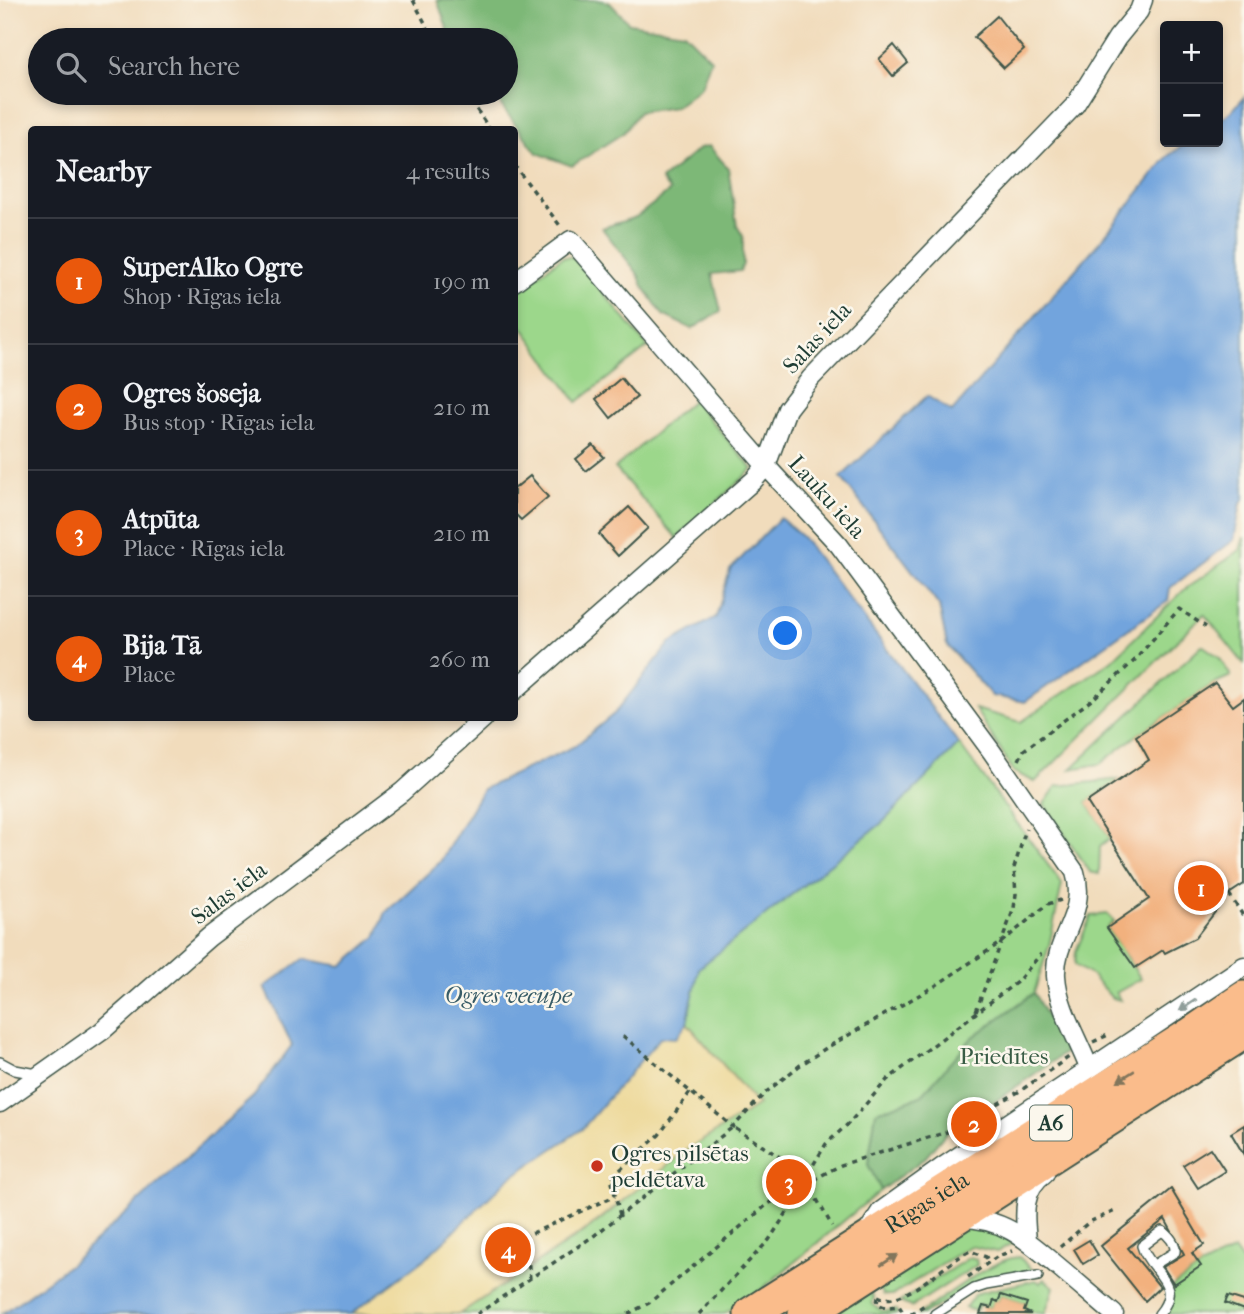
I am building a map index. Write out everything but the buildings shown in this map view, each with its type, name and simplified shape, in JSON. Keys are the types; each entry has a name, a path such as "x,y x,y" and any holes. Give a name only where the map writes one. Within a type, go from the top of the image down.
{"highway":[{"name":"Rīgas iela","path":"751,1314 1244,998"},
{"name":"Rīgas iela","path":"805,1314 1244,1032"}],"street":[{"name":"Salas iela","path":"518,687 754,480 766,466 787,409 803,388 1075,105 1117,38 1139,11 1143,0"},
{"name":"Lauku iela","path":"571,240 766,466 839,545 1030,805 1075,872 1079,886 1078,899"},
{"path":"518,279 571,240"},
{"name":"Salas iela","path":"0,1103 103,1031 209,937 402,792 477,721"},
{"path":"1078,899 1074,919 1059,951 1056,975 1060,998 1089,1068"},
{"path":"858,1247 881,1210 1244,966"},
{"path":"1021,1245 1026,1198 1036,1180 1088,1146 1102,1125"},
{"path":"954,1218 980,1218 999,1224 1021,1245 1114,1314"}],"lane":[{"path":"0,1062 15,1070 42,1074"},
{"path":"1154,1265 1168,1285 1168,1298 1159,1314"},
{"path":"935,1314 974,1289 1038,1276"}],"path":[{"path":"413,0 428,28"},
{"path":"474,105 487,126"},
{"path":"518,169 571,240"},
{"path":"1019,761 1024,750 1094,698 1135,660 1180,610 1206,627"},
{"path":"975,1013 1014,908 1014,868 1030,805"},
{"path":"1229,894 1244,917"},
{"path":"477,1314 530,1280 620,1215 733,1127 765,1093 799,1066 935,986 1003,941 1048,904 1067,898 1078,899"},
{"path":"699,1314 769,1240 807,1182 825,1144 849,1123 887,1080 1017,982 1043,952 1059,951"},
{"path":"623,1036 733,1127 789,1163 807,1182 832,1226"},
{"path":"628,1314 649,1303 768,1204 841,1165 950,1131 1020,1091 1082,1049"},
{"path":"620,1215 611,1178 659,1135 691,1091"},
{"path":"530,1280 526,1236 615,1196"},
{"path":"1057,1249 1089,1222 1115,1211"},
{"path":"875,1291 883,1299 898,1299 970,1251 986,1257 989,1262 1021,1245"},
{"path":"878,1296 877,1303 880,1306 899,1306 904,1314"}],"green space":[{"path":"437,0 598,0 609,2 629,23 684,32 711,59 701,87 675,107 639,112 623,133 572,166 537,153 501,105 518,105 518,28 447,28"},
{"path":"709,146 728,168 737,226 743,236 743,264 740,271 712,274 721,311 692,329 663,315 638,274 602,228 636,217 670,191 661,180 700,148"},
{"path":"562,257 574,257 648,347 577,402 518,321 518,290"},
{"path":"693,400 753,469 677,538 615,468"},
{"path":"1244,537 1244,664 1204,614 1035,782 1014,772 975,709 1021,722 1111,661 1184,590 1240,550"},
{"path":"1202,645 1219,657 1231,676 1215,683 1136,736 1100,764 1071,769"},
{"path":"959,744 1062,884 1049,946 1034,993 972,1038 921,1096 876,1112 868,1164 881,1190 756,1294 724,1314 459,1314 590,1228 684,1152 757,1105 687,1023 699,968 883,822"},
{"path":"1121,779 1087,802 1110,838 1100,846 1099,874 1090,872 1044,804 1057,786"},
{"path":"1107,914 1114,921 1107,928 1141,979 1116,993 1120,1000 1112,998 1092,976 1075,965 1076,951 1091,916"},
{"name":"Priedītes","path":"1034,993 1069,1050 987,1107 954,1123 925,1158 881,1190 868,1164 876,1112 921,1096 972,1038"},
{"path":"984,1224 1014,1242 997,1252 970,1246 893,1295 884,1295 879,1288 871,1293 874,1298 872,1303 877,1308 897,1310 897,1314 826,1314 954,1228"},
{"path":"1234,1250 1244,1264 1244,1314 1165,1314 1170,1306 1173,1286 1202,1266"},
{"path":"970,1257 976,1259 977,1265 911,1307 900,1302"},
{"path":"1019,1257 1034,1271 979,1282 924,1314 919,1314 995,1264"},
{"path":"1044,1279 1054,1287 1045,1314 1024,1311 1026,1303 1001,1295 991,1308 979,1304 976,1311 965,1308 975,1294 1036,1280 1040,1283"}],"sand":[{"name":"Ogres pilsētas peldētava","path":"687,1023 758,1105 684,1152 590,1227 459,1314 351,1314 427,1257 507,1180 582,1129 661,1036 676,1038"}],"water":[{"path":"1244,97 1244,500 1241,503 1234,540 1170,588 1168,601 1025,702 992,696 947,645 939,606 841,477 927,396 952,412 1102,239 1168,156 1181,147 1223,147 1223,117"},
{"name":"Ogres vecupe","path":"780,518 802,537 959,744 883,822 699,968 687,1023 676,1038 661,1037 582,1129 507,1180 427,1257 351,1314 2,1314 69,1265 254,1096 292,1045 265,987 303,959 342,966 376,937 386,912 440,862 483,789 575,746 615,713 670,643 716,617 730,570"}],"place":[{"name":"SuperAlko Ogre","path":"1201,888"},
{"name":"Ogres šoseja","path":"974,1124"},
{"name":"Ogres pilsētas peldētava","path":"597,1166"},
{"name":"Atpūta","path":"789,1182"},
{"name":"Bija Tā","path":"508,1250"}]}
